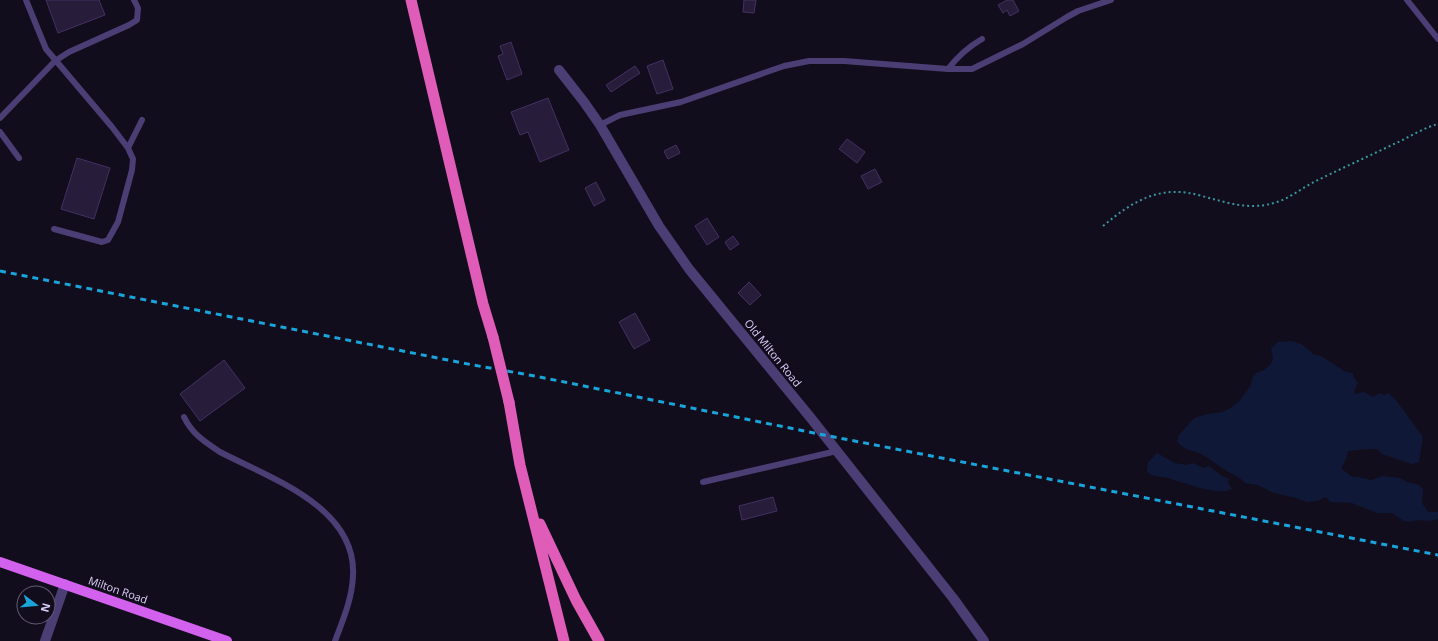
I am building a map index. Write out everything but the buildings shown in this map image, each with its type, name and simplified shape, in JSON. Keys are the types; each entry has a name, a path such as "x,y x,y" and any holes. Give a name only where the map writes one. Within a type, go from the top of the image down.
{"highway":[{"path":"412,0 483,304 493,337 509,402 520,465 564,641"},
{"path":"530,503 576,600 599,641"}],"main road":[{"name":"Milton Road","path":"0,562 227,641"}],"street":[{"name":"Old Milton Road","path":"559,70 600,125 659,226 689,269 837,451 953,598 984,641"},
{"path":"45,641 65,584"}],"lane":[{"path":"26,0 46,49 128,148 132,159 132,170 118,222 108,240 102,242 54,229"},
{"path":"0,118 55,61 69,52 129,26 137,20 138,8 134,0"},
{"path":"600,125 620,115 682,102 784,66 809,61 844,61 948,69 972,69 1024,44 1078,11 1111,0"},
{"path":"1407,0 1438,39"},
{"path":"948,69 958,56 971,45 982,39"},
{"path":"128,148 142,120"},
{"path":"0,132 19,158"},
{"path":"184,417 190,428 210,445 220,452 300,493 321,508 339,527 351,550 353,576 346,614 335,641"},
{"path":"703,482 837,451"}],"path":[{"path":"1103,226 1134,203 1148,196 1164,192 1195,194 1234,205 1246,206 1277,202 1288,198 1313,183 1438,124"}],"water":[{"path":"1292,341 1301,344 1313,354 1321,356 1346,372 1353,373 1354,378 1358,383 1354,391 1356,394 1364,392 1373,397 1380,393 1385,395 1388,393 1396,400 1423,437 1419,462 1412,464 1382,454 1377,449 1369,449 1348,451 1341,468 1352,477 1371,480 1383,476 1400,478 1407,482 1419,485 1423,489 1422,503 1428,512 1438,512 1438,519 1409,522 1404,521 1392,513 1377,513 1352,503 1330,502 1326,497 1317,501 1307,502 1274,493 1258,485 1245,483 1205,456 1179,444 1177,441 1179,435 1194,418 1207,414 1223,412 1235,405 1251,385 1252,379 1256,373 1264,370 1271,364 1273,358 1271,348 1278,342"},
{"path":"1157,453 1175,463 1186,465 1193,463 1204,468 1209,466 1222,476 1229,479 1228,483 1232,489 1226,491 1210,490 1168,478 1154,476 1147,472 1148,462"}],"railway":[{"path":"0,271 535,376 824,435 1438,555"}]}
